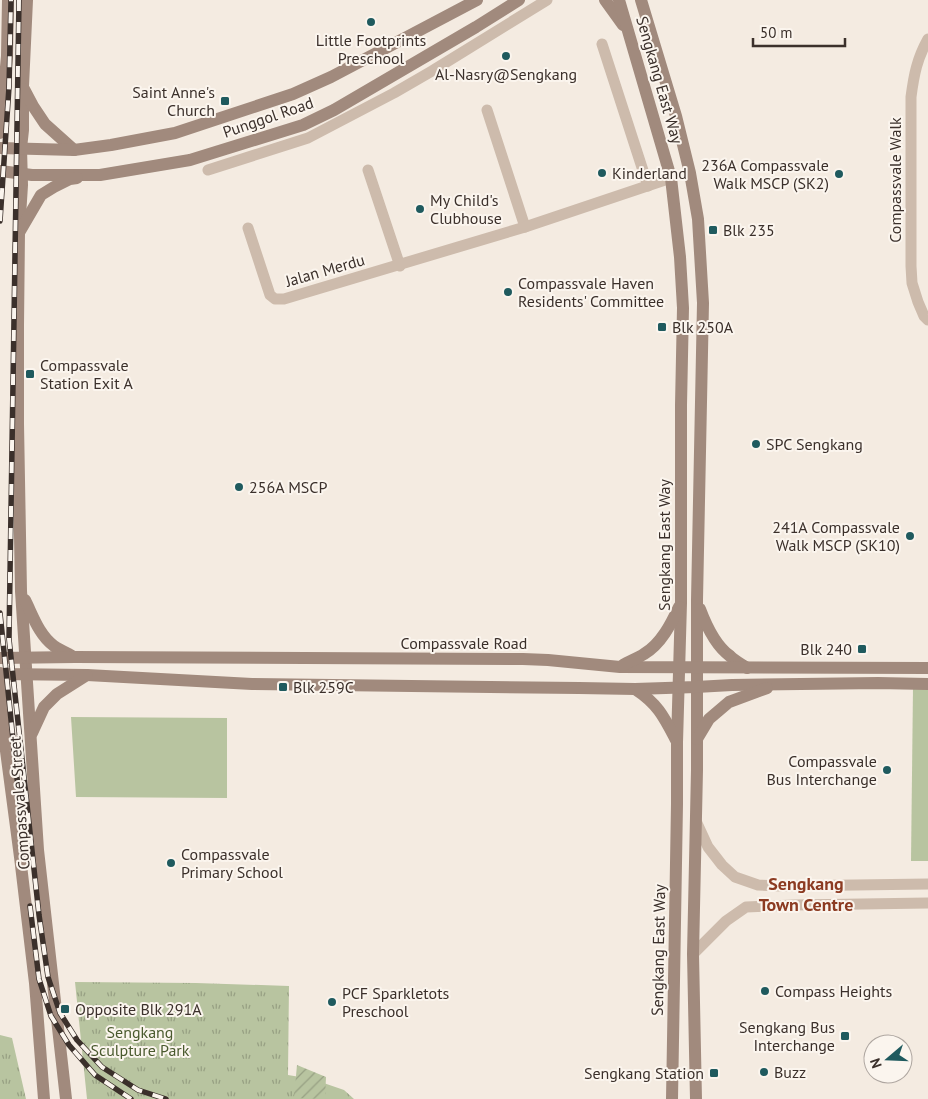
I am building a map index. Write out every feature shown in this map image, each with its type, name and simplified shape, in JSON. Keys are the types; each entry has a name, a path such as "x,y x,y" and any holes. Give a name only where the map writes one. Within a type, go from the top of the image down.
{"main road":[{"path":"0,133 7,56 8,0"},
{"name":"Compassvale Street","path":"27,0 19,232 18,424 21,591 38,850 66,1099"},
{"name":"Punggol Road","path":"0,148 74,150 175,133 293,94 331,77 477,0"},
{"path":"605,0 628,31"},
{"name":"Sengkang East Way","path":"619,0 671,178 680,257 683,308 681,603 672,1099"},
{"name":"Punggol Road","path":"0,171 22,174 100,175 190,160 303,124 334,110 517,1"},
{"name":"Sengkang East Way","path":"642,1 676,116 690,173 698,219 703,303 696,687 698,770 693,954 696,1099"},
{"path":"0,68 7,56"},
{"path":"23,86 45,124 74,150"},
{"path":"19,232 41,195 70,180 100,175"},
{"path":"21,591 36,624 44,636 54,646 75,657"},
{"path":"697,600 706,625 715,638 728,655 747,668"},
{"path":"620,666 645,654 654,646 672,622 681,603"},
{"name":"Compassvale Road","path":"0,658 548,660 620,666 928,668"},
{"path":"0,674 87,675 252,684 635,688 780,684 928,684"},
{"name":"Compassvale Street","path":"0,674 6,751 35,983 44,1099"},
{"path":"31,735 44,707 57,694 87,675"},
{"path":"697,739 709,719 729,702 780,684"},
{"path":"635,688 648,697 659,710 677,742"},
{"path":"0,731 6,751"}],"street":[{"path":"208,170 308,138 394,93 547,0"},
{"path":"517,1 522,15"},
{"name":"Compassvale Walk","path":"928,39 917,63 911,97 912,283 924,316 928,320"},
{"path":"602,44 648,186"},
{"path":"423,58 432,71"},
{"path":"487,110 525,227"},
{"path":"303,124 308,138"},
{"path":"218,151 223,165"},
{"path":"368,170 400,266"},
{"name":"Jalan Merdu","path":"248,228 270,295 275,299 284,299 400,266 525,227 671,178"},
{"path":"696,820 708,847 722,865 735,877 758,885 928,884"},
{"path":"693,954 726,921 746,907 795,904 928,903"}],"green space":[{"path":"913,688 928,689 928,861 911,861"},
{"path":"71,717 227,718 227,798 76,797"},
{"name":"Sengkang Sculpture Park","path":"75,982 289,986 288,1075 312,1079 344,1090 354,1099 87,1099"},
{"path":"0,1035 12,1038 26,1099 0,1099"},
{"path":"297,1065 326,1077 325,1099 294,1098"}],"railway":[{"path":"0,221 9,87 11,0"},
{"path":"19,0 9,639 39,915 48,977 60,1013 77,1040 102,1067 138,1090 166,1099"},
{"path":"0,613 20,807"},
{"path":"30,906 39,979 51,1016 69,1045 95,1075 131,1099"}],"place":[{"name":"Little Footprints Preschool","path":"371,22"},
{"name":"Al-Nasry@Sengkang","path":"506,56"},
{"name":"Saint Anne's Church","path":"225,101"},
{"name":"Kinderland","path":"602,173"},
{"name":"236A Compassvale Walk MSCP (SK2)","path":"839,174"},
{"name":"My Child's Clubhouse","path":"420,209"},
{"name":"Blk 235","path":"713,230"},
{"name":"Compassvale Haven Residents' Committee","path":"508,292"},
{"name":"Blk 250A","path":"662,327"},
{"name":"Compassvale Station Exit A","path":"30,374"},
{"name":"SPC Sengkang","path":"756,444"},
{"name":"256A MSCP","path":"239,487"},
{"name":"241A Compassvale Walk MSCP (SK10)","path":"910,536"},
{"name":"Blk 240","path":"862,649"},
{"name":"Blk 259C","path":"283,687"},
{"name":"Compassvale Bus Interchange","path":"887,770"},
{"name":"Compassvale Primary School","path":"171,863"},
{"name":"Compass Heights","path":"765,991"},
{"name":"PCF Sparkletots Preschool","path":"332,1002"},
{"name":"Opposite Blk 291A","path":"65,1009"},
{"name":"Sengkang Bus Interchange","path":"845,1036"},
{"name":"Buzz","path":"764,1072"},
{"name":"Sengkang Station","path":"714,1073"}],"district":[{"name":"Sengkang Town Centre","path":"806,893"}]}
